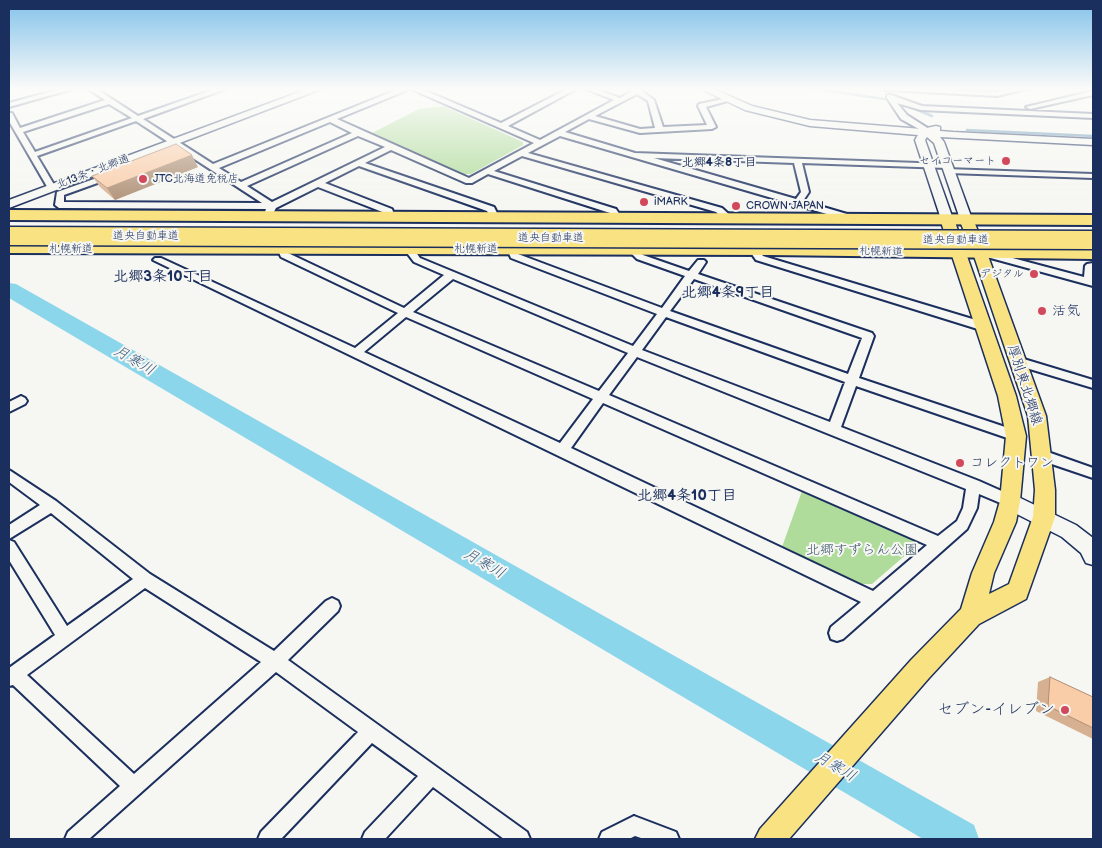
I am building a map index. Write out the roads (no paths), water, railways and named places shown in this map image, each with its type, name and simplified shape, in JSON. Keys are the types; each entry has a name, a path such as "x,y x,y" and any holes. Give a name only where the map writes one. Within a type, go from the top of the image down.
{"highway":[{"path":"9,215 74,216 269,211 391,217 1093,220"},
{"name":"道央自動車道","path":"9,225 1093,230"},
{"name":"道央自動車道","path":"9,236 1093,240"},
{"name":"札幌新道","path":"9,248 754,250 960,254 1093,254"}],"main road":[{"name":"厚別東北郷線","path":"947,219 1007,396 1016,436 1010,501 1005,522 984,573 971,616"},
{"name":"厚別東北郷線","path":"770,839 920,669 971,616 1018,591 1044,516 1046,490 1037,416 980,253 966,219"}],"street":[{"path":"17,128 52,188"},
{"path":"19,131 29,128"},
{"path":"33,155 111,128"},
{"path":"150,128 239,186 269,211"},
{"name":"北13条・北郷通","path":"9,204 177,145 220,128"},
{"path":"212,168 309,128"},
{"path":"347,128 469,181 569,128"},
{"path":"506,128 541,143"},
{"path":"627,128 640,131 682,128"},
{"path":"853,128 1093,142"},
{"path":"921,128 939,142 966,219"},
{"path":"940,128 926,131 920,140 947,219"},
{"path":"992,128 1093,131"},
{"path":"239,186 358,133"},
{"path":"559,133 856,219"},
{"path":"177,145 60,194 59,205 269,211 392,147"},
{"path":"521,153 719,210 728,218"},
{"path":"634,154 928,165 948,168 1093,176"},
{"path":"798,160 805,192 799,201"},
{"path":"360,164 491,209 495,217"},
{"path":"487,171 614,211 617,218"},
{"path":"319,184 389,211 391,217"},
{"path":"282,248 284,255 404,312 939,543"},
{"path":"410,249 417,260 634,351 974,485 1044,516 1069,531 1092,549"},
{"path":"512,249 514,256 663,312 852,380 1016,436"},
{"path":"633,250 640,257 868,336 834,429"},
{"path":"754,250 759,258 984,328"},
{"path":"980,253 1005,258 1091,283 1090,266 1093,266"},
{"path":"158,260 562,450 874,600"},
{"path":"562,450 701,262"},
{"path":"355,354 452,274"},
{"path":"1017,360 1093,384"},
{"path":"9,407 21,401"},
{"path":"1042,455 1093,473"},
{"path":"9,475 51,505 145,579 275,661 520,839"},
{"path":"837,633 962,525 970,508 974,485"},
{"path":"9,533 51,505"},
{"path":"9,547 65,637"},
{"path":"134,787 11,676 145,579"},
{"path":"75,839 275,661 332,606"},
{"path":"268,839 371,731"},
{"path":"372,839 432,775"},
{"path":"610,839 634,826 669,839"}],"waterway":[{"path":"967,130 1093,136"},
{"name":"月寒川","path":"9,289 960,839"}],"place":[{"name":"セイコーマート","path":"1006,161"},
{"name":"JTC北海道免税店","path":"143,179"},
{"name":"iMARK","path":"644,202"},
{"name":"CROWN JAPAN","path":"736,206"},
{"name":"デジタル","path":"1034,274"},
{"name":"活気","path":"1042,311"},
{"name":"コレクトワン","path":"960,463"},
{"name":"セブン-イレブン","path":"1065,710"}],"district":[{"name":"北郷4条8丁目","path":"719,163"},
{"name":"北郷3条10丁目","path":"163,277"},
{"name":"北郷4条9丁目","path":"728,293"},
{"name":"北郷4条10丁目","path":"687,496"}],"park label":[{"name":"北郷すずらん公園","path":"862,550"}]}
